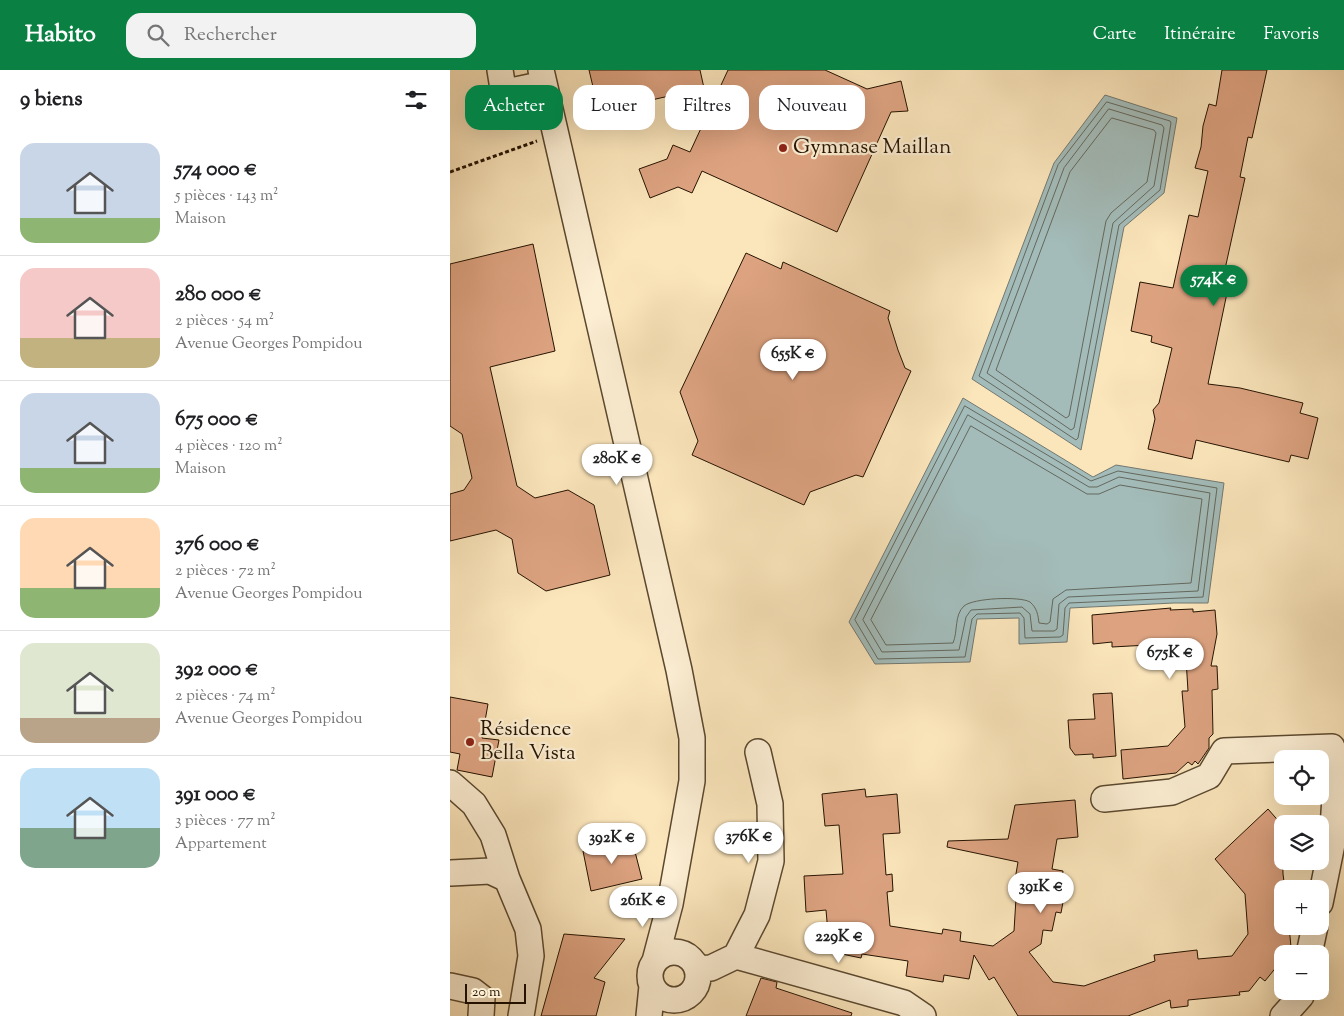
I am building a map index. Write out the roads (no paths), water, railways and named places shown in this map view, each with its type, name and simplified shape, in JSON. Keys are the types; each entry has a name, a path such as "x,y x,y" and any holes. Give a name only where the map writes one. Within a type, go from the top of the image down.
{"street":[{"path":"500,70 505,101 511,91 544,83 680,670 692,738 692,781 670,904 650,973 652,986 649,1016"},
{"path":"1104,799 1172,792 1209,776 1224,751 1332,747 1335,797 1332,844 1325,880"},
{"path":"655,961 664,954 676,952 692,963 711,968 736,956 757,915 771,861 770,804 758,752"},
{"path":"450,783 474,804 494,835 507,879 528,929 531,956 521,1016"},
{"path":"451,873 490,871 507,879"},
{"path":"652,986 658,994 668,999 675,1008 690,994 697,982 692,963 677,934 670,904"},
{"path":"736,956 904,1003 923,1016"},
{"path":"450,986 473,991 482,998 481,1016"},
{"path":"1283,1016 1297,1000"}],"water":[{"path":"1105,95 1177,118 1164,193 1124,227 1081,450 972,379 1054,163"},
{"path":"963,398 1093,477 1116,465 1224,483 1208,603 1070,608 1067,642 1019,644 1019,618 977,619 970,662 875,664 849,622"}],"place":[{"name":"Gymnase Maillan","path":"783,148"},
{"name":"Résidence Bella Vista","path":"470,742"}]}
